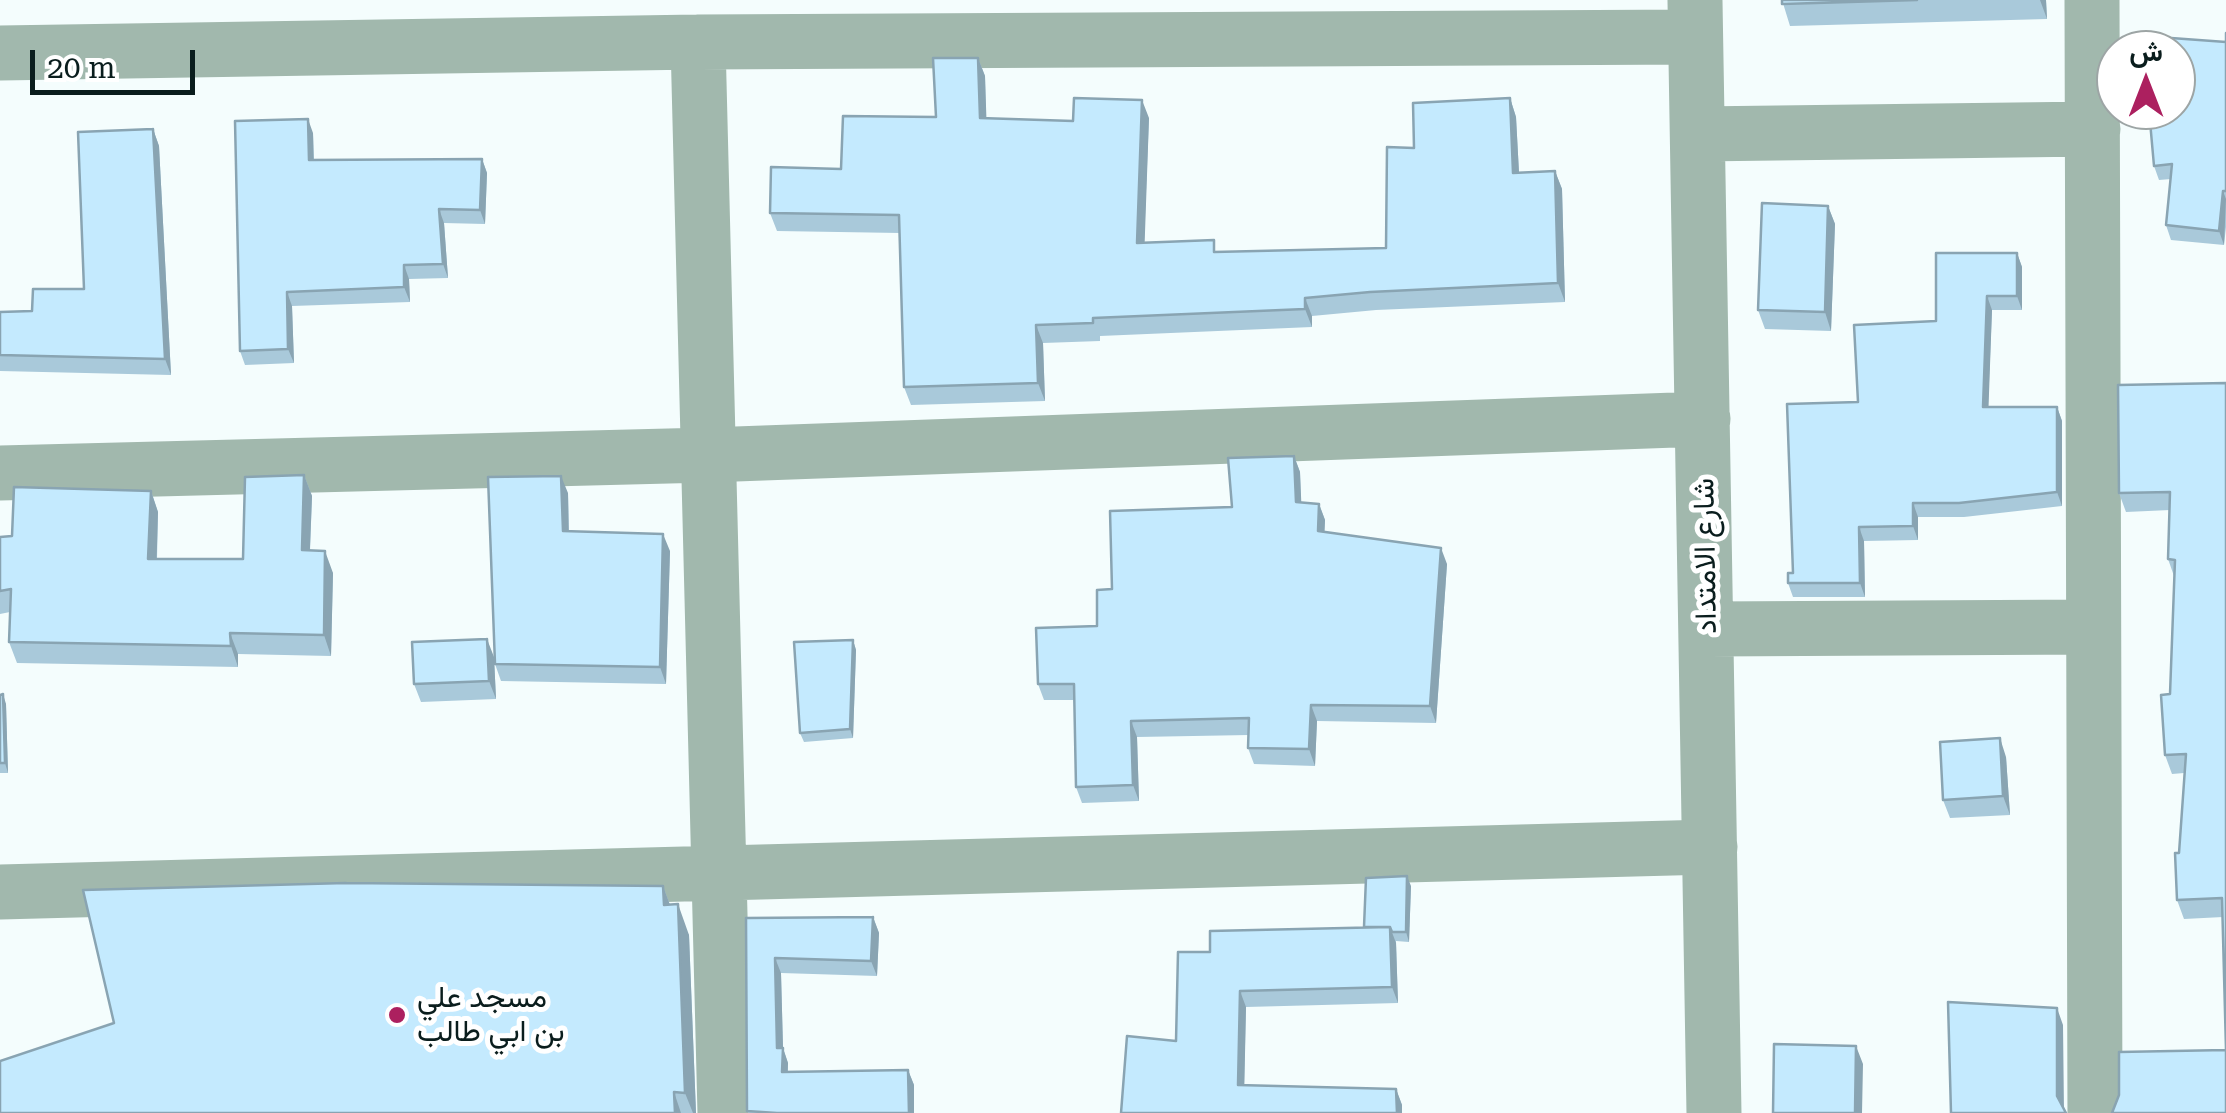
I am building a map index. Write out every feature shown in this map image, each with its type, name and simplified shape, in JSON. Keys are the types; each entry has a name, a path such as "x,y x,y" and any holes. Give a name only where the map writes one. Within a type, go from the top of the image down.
{"street":[{"path":"2092,0 2094,1113"},
{"path":"0,53 523,22 698,42 1695,18"},
{"name":"شارع الامتداد","path":"1695,18 1714,1113"},
{"path":"698,42 724,1113"},
{"path":"1698,134 2093,129"},
{"path":"0,473 708,455 1703,420"},
{"path":"1708,629 2093,627"},
{"path":"0,892 1710,848"}],"building":[{"path":"1782,0 1917,0 1782,4"},
{"path":"2196,40 2226,42 2226,191 2219,231 2166,225 2172,164 2154,166 2151,130 2196,130"},
{"path":"933,58 978,58 980,118 1073,121 1074,98 1142,100 1137,243 1214,240 1214,252 1386,248 1387,147 1414,148 1413,103 1510,98 1513,173 1555,171 1558,283 1370,292 1305,298 1305,309 1093,318 1093,323 1036,325 1038,383 904,387 899,215 770,213 771,167 841,169 843,116 936,117"},
{"path":"308,119 309,160 482,159 480,210 439,209 443,264 404,265 404,287 287,292 288,349 240,351 235,121"},
{"path":"153,129 165,359 0,355 0,312 32,311 33,289 84,289 78,132"},
{"path":"1762,203 1828,206 1825,312 1758,310"},
{"path":"1936,253 2017,253 2017,296 1987,296 1983,407 2057,407 2057,492 1959,503 1913,503 1913,526 1859,527 1860,583 1788,583 1788,573 1793,573 1787,404 1858,402 1854,325 1936,321"},
{"path":"2226,383 2226,1050 2222,898 2177,900 2175,853 2179,853 2186,754 2165,755 2161,695 2170,694 2175,560 2168,559 2170,492 2119,493 2118,385"},
{"path":"1294,456 1296,502 1319,504 1318,531 1441,548 1430,706 1311,705 1309,749 1248,748 1249,718 1131,721 1133,785 1076,787 1074,684 1038,684 1036,628 1097,626 1097,590 1112,589 1110,511 1232,507 1228,458"},
{"path":"304,475 302,550 325,551 324,635 230,633 231,646 9,642 11,589 0,591 0,537 12,536 14,487 151,491 148,559 243,559 245,477"},
{"path":"561,476 563,531 663,534 660,667 495,664 488,477"},
{"path":"487,639 489,681 414,684 412,642"},
{"path":"853,640 850,729 800,733 794,642"},
{"path":"3,694 5,763 0,763 0,695"},
{"path":"2000,738 2003,796 1943,800 1940,742"},
{"path":"1407,876 1406,932 1392,932 1390,927 1364,927 1366,878"},
{"name":"مسجد علي بن ابي طالب","path":"346,883 663,886 664,905 678,904 685,1093 674,1092 675,1113 0,1113 0,1061 114,1023 83,890"},
{"path":"873,917 871,961 775,958 777,1048 783,1048 782,1072 908,1070 909,1113 747,1111 746,918"},
{"path":"1390,927 1392,987 1240,991 1238,1085 1396,1089 1397,1113 1121,1113 1127,1036 1176,1041 1178,952 1210,952 1210,931"},
{"path":"1948,1002 2057,1008 2057,1096 2066,1113 1951,1113"},
{"path":"1774,1044 1856,1046 1855,1113 1773,1113"},
{"path":"2226,1050 2226,1113 2112,1113 2119,1095 2119,1052"}],"place":[{"name":"مسجد علي بن ابي طالب","path":"397,1015"}]}
